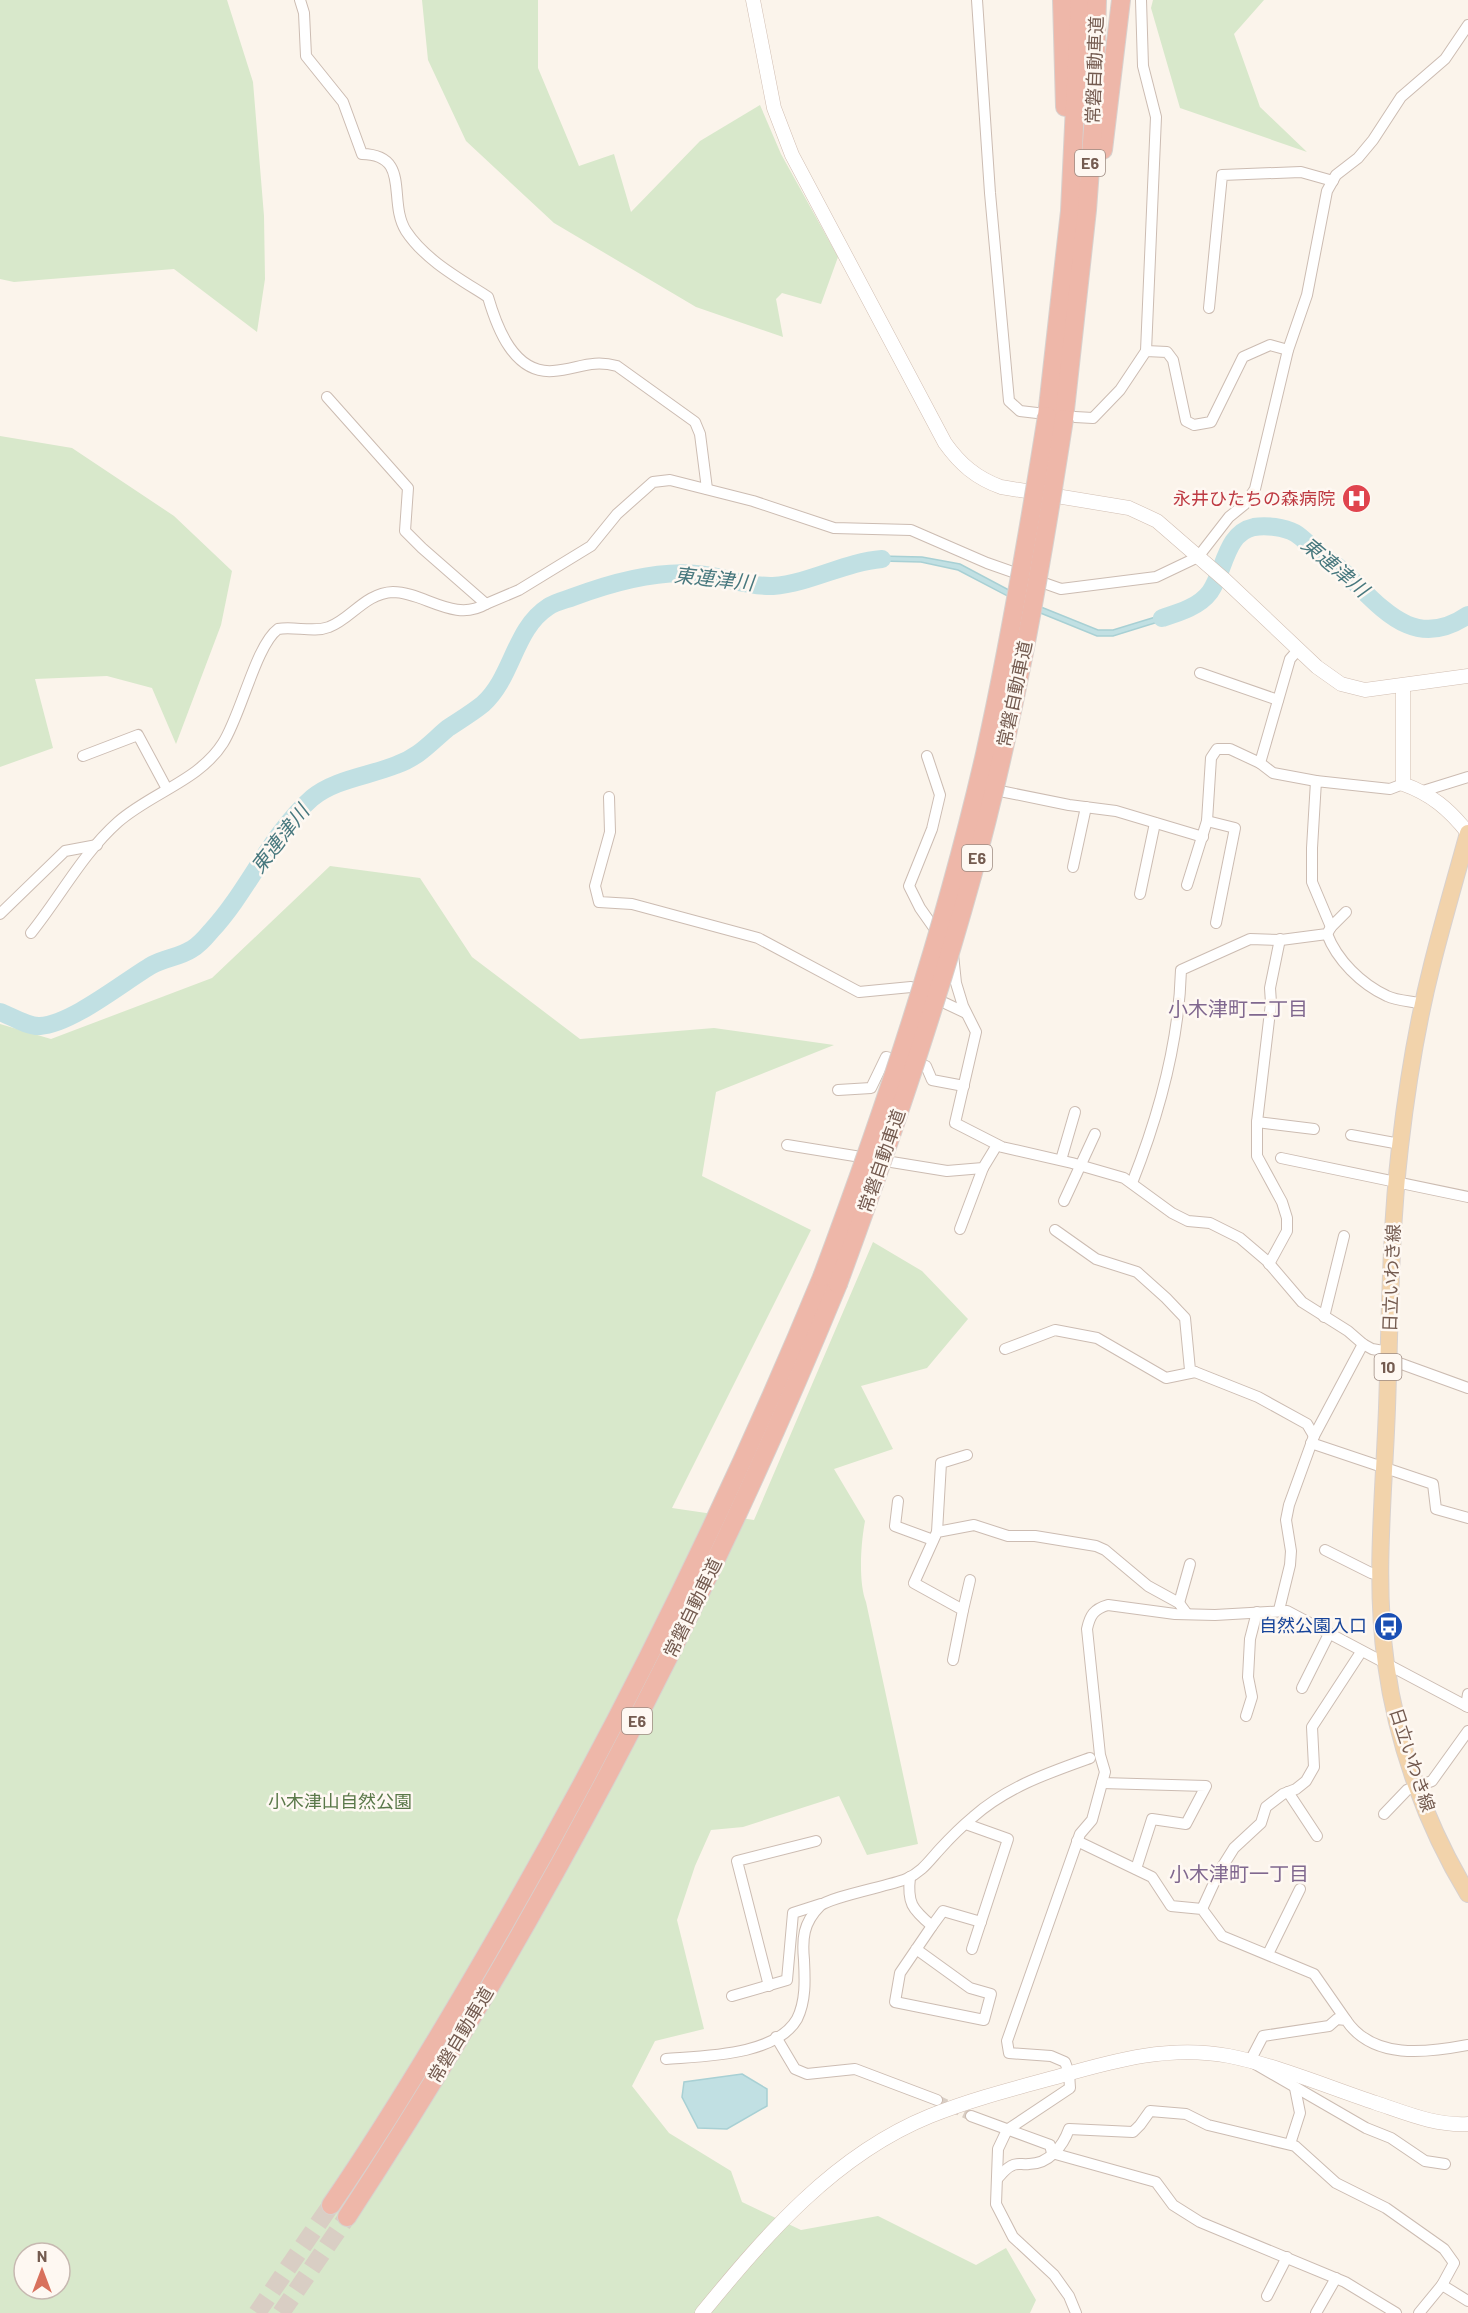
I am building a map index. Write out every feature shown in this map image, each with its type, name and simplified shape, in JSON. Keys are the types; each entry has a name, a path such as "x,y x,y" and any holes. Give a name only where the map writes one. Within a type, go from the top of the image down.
{"highway":[{"path":"1062,0 1065,79 1065,259"},
{"name":"常磐自動車道","path":"332,2205 452,2014 531,1879 630,1695 742,1465 881,1169 929,1024 972,879 1027,641 1056,416 1076,112 1080,0"},
{"name":"常磐自動車道","path":"1056,416 1075,326 1083,262 1094,115 1097,0"},
{"path":"1075,326 1091,264 1110,80 1121,0"},
{"name":"常磐自動車道","path":"347,2217 470,2022 549,1885 645,1705 758,1470 830,1280"}],"main road":[{"name":"日立いわき線","path":"1468,833 1438,939 1424,1004 1400,1144 1396,1182 1381,1575 1386,1665 1397,1720 1417,1786 1444,1850 1468,1894"}],"street":[{"path":"300,0 304,13 306,56 343,102 362,154 378,155 389,162 396,182 399,218 407,232 441,266 488,297 494,318 512,352 528,366 552,372 596,362 617,366 695,422 700,434 707,489"},
{"path":"753,0 774,108 792,155 954,456 974,474 1002,487 1129,508 1144,514 1170,531 1298,650 1341,684 1365,690 1468,676"},
{"path":"977,0 990,193 1009,401 1020,411 1093,418 1120,390 1146,351 1156,117 1143,66 1141,0"},
{"path":"31,933 97,844 130,812 204,767 216,754 231,730 261,653 278,629 330,627 369,600 391,592 454,609 477,609 519,590 591,546 617,514 653,482 670,480 707,489 753,501 834,528 911,530 987,563 1061,589 1156,577 1201,560 1229,517 1245,504 1255,489 1288,350 1307,295 1327,191 1335,175 1358,158 1401,97 1444,59 1468,25"},
{"path":"1209,308 1222,175 1301,172 1333,181"},
{"path":"1146,351 1167,352 1173,360 1186,421 1194,425 1211,422 1243,357 1270,345 1288,350"},
{"path":"327,397 408,488 405,531 422,549 486,604"},
{"path":"1260,763 1290,659 1298,650"},
{"path":"1200,673 1278,700"},
{"path":"1402,784 1403,686"},
{"path":"83,756 138,735 167,789"},
{"path":"1187,885 1207,821 1211,758 1217,749 1230,749 1260,763 1273,773 1316,781 1390,789 1402,784 1424,791 1449,811 1468,833"},
{"path":"927,756 940,795 932,829 909,886 920,908 955,956 956,983 966,1013 976,1032 956,1123 997,1144 1124,1178 1172,1213 1188,1221 1210,1223 1240,1238 1269,1263 1302,1302 1348,1330 1363,1344 1468,1388"},
{"path":"1424,791 1468,777"},
{"path":"1316,781 1312,882 1329,930 1333,950 1358,977 1388,997 1424,1004"},
{"path":"1000,791 1116,812 1203,837"},
{"path":"609,796 610,832 595,886 599,902 632,904 758,938 859,992 911,987 966,1013"},
{"path":"1073,867 1086,807"},
{"path":"1207,821 1235,828 1216,923"},
{"path":"1140,894 1155,823"},
{"path":"0,914 65,851 97,844"},
{"path":"1132,1183 1149,1139 1170,1061 1180,1009 1181,970 1250,939 1280,939 1329,930 1346,912"},
{"path":"1269,1263 1287,1231 1287,1218 1282,1202 1257,1156 1257,1122 1271,1003 1270,988 1280,939"},
{"path":"838,1090 871,1088 886,1057 926,1066 932,1080 964,1086"},
{"path":"1060,1160 1075,1112"},
{"path":"1257,1122 1314,1129"},
{"path":"1064,1201 1095,1134"},
{"path":"1351,1135 1400,1144"},
{"path":"960,1229 983,1168 997,1144"},
{"path":"787,1145 947,1170 983,1168"},
{"path":"1281,1158 1468,1197"},
{"path":"1054,1230 1096,1259 1137,1272 1166,1298 1185,1318 1190,1370 1258,1397 1307,1424 1312,1440"},
{"path":"1324,1317 1344,1236"},
{"path":"1005,1349 1055,1330 1096,1338 1166,1378 1195,1372"},
{"path":"1279,1610 1290,1565 1291,1551 1286,1520 1289,1505 1312,1440 1363,1344"},
{"path":"1312,1440 1385,1469 1433,1484 1436,1509 1468,1518"},
{"path":"963,1610 914,1583 935,1536 941,1463 967,1455"},
{"path":"898,1501 895,1526 935,1536 974,1525 1008,1536 1035,1536 1096,1546 1105,1550 1148,1586 1179,1602 1187,1614"},
{"path":"1325,1550 1371,1573 1381,1575"},
{"path":"1179,1602 1190,1564"},
{"path":"953,1660 970,1580"},
{"path":"1076,2313 1069,2296 1054,2275 1013,2237 996,2204 998,2149 1006,2130 1070,2088 1065,2061 1051,2056 1009,2053 1007,2041 1077,1841 1092,1820 1105,1772 1100,1755 1087,1629 1089,1617 1097,1608 1108,1605 1215,1615 1279,1610 1293,1614 1360,1652 1467,1707 1468,1694"},
{"path":"1246,1716 1252,1697 1248,1677 1250,1639 1257,1612"},
{"path":"1302,1688 1329,1634"},
{"path":"1203,1909 1219,1872 1234,1848 1261,1823 1266,1807 1296,1789 1305,1781 1314,1767 1312,1727 1360,1652"},
{"path":"1384,1814 1407,1790 1432,1781 1468,1731"},
{"path":"732,1996 787,1980 793,1913 910,1877 927,1865 966,1824 1014,1788 1090,1758"},
{"path":"1102,1783 1206,1786 1186,1824 1152,1819 1136,1869"},
{"path":"1288,1792 1317,1836"},
{"path":"966,1824 1008,1839 972,1949"},
{"path":"768,1986 737,1861 816,1841"},
{"path":"1077,1841 1152,1877 1171,1906 1203,1909 1222,1936 1314,1974 1354,2032 1378,2047 1396,2050 1430,2050 1468,2044"},
{"path":"910,1877 908,1896 918,1914 932,1926"},
{"path":"1268,1954 1300,1889"},
{"path":"666,2059 729,2053 759,2045 776,2037 795,2022 805,1984 802,1937 812,1915 822,1904"},
{"path":"916,1949 969,1988 991,1994 984,2020 895,2002 900,1973 916,1949 943,1911 981,1922"},
{"path":"1250,2061 1263,2036 1329,2026 1337,2019 1346,2020"},
{"path":"776,2037 795,2069 807,2074 855,2069 937,2100"},
{"path":"702,2313 762,2241 793,2208 861,2155 928,2117 963,2104 1126,2057 1154,2053 1207,2053 1250,2061 1414,2116 1438,2122 1468,2124"},
{"path":"1250,2061 1366,2128 1391,2138 1425,2161 1445,2164"},
{"path":"1290,2144 1299,2113 1295,2088"},
{"path":"997,2179 1009,2167 1018,2163 1038,2163 1054,2154 1066,2139 1069,2128 1133,2132 1140,2126 1150,2110 1186,2114 1208,2125 1290,2144 1312,2160 1336,2183 1386,2208 1444,2249 1454,2263 1442,2285 1419,2313"},
{"path":"971,2116 1050,2145 1054,2154"},
{"path":"1054,2154 1156,2182 1173,2205 1200,2222 1336,2278 1396,2313"},
{"path":"1267,2296 1287,2257"},
{"path":"1316,2313 1336,2278"},
{"path":"1442,2285 1468,2301"}],"green space":[{"path":"0,0 227,0 253,82 264,216 265,279 257,332 174,269 14,282 0,279"},
{"path":"422,0 538,0 538,68 579,166 614,154 631,212 700,141 760,105 781,154 838,257 821,304 782,293 776,299 783,337 696,307 554,223 466,141 428,60"},
{"path":"1153,0 1264,0 1234,34 1260,107 1307,152 1180,108 1151,8"},
{"path":"0,436 72,448 174,516 232,571 221,625 176,744 152,688 107,676 35,679 53,748 0,767"},
{"name":"小木津山自然公園","path":"330,866 420,878 472,957 580,1039 714,1028 834,1045 716,1092 702,1176 811,1230 672,1508 754,1520 873,1242 922,1271 968,1319 927,1368 861,1386 893,1449 834,1469 865,1521 861,1562 863,1593 918,1844 867,1855 839,1796 743,1827 711,1830 695,1866 677,1920 704,2029 655,2041 632,2086 669,2133 731,2171 742,2202 801,2230 878,2216 976,2265 1006,2248 1036,2300 1030,2313 0,2313 0,1024 51,1039 212,978"}],"water":[{"path":"880,556 922,557 960,564 1041,607 1098,630 1113,630 1185,608 1187,613 1113,636 1097,636 1038,612 958,570 921,562 881,561 858,565 857,560"},
{"path":"742,2074 767,2089 767,2106 727,2129 698,2128 682,2097 684,2082"}],"waterway":[{"name":"東連津川","path":"1162,618 1200,602 1210,592 1231,545 1237,537 1244,531 1264,526 1286,529 1298,535 1342,570 1372,600 1400,621 1415,627 1431,629 1449,625 1468,615"},
{"name":"東連津川","path":"0,1012 30,1025 53,1024 82,1010 152,965 183,954 195,947 237,898 283,829 312,798 331,786 404,762 483,704 501,681 528,628 537,616 551,605 604,586 655,575 689,573 773,586 801,581 855,564 882,559"}],"tunnel":[{"path":"937,2100 971,2116"},
{"path":"257,2313 331,2205"},
{"path":"281,2313 347,2217"}],"place":[{"name":"永井ひたちの森病院","path":"1356,499"},
{"name":"自然公園入口","path":"1388,1626"}],"district":[{"name":"小木津町二丁目","path":"1238,1009"},
{"name":"小木津町一丁目","path":"1239,1874"}]}
